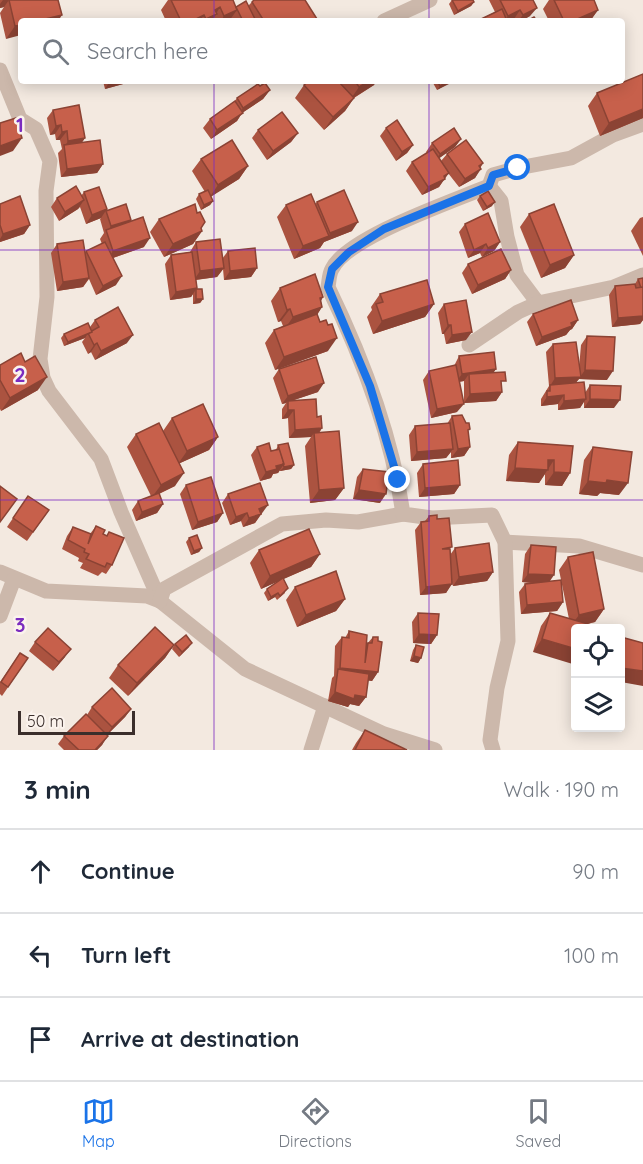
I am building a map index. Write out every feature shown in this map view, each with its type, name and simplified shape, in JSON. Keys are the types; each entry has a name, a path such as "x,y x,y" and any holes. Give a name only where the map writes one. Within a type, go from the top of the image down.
{"street":[{"path":"391,18 430,0"},
{"path":"0,70 20,118 36,129 50,162 46,191 47,297 39,359 43,378 49,391 101,459 121,512 160,601"},
{"path":"403,514 398,480 384,425 328,287 332,269 349,252 384,229 489,186 493,175 572,158 613,135 643,124"},
{"path":"489,186 501,201 517,275 538,303"},
{"path":"469,345 518,312 538,303 614,287 643,274"},
{"path":"160,601 164,589 282,524 326,520 358,522 403,514 432,518 492,515 505,542 508,640 490,740 493,750"},
{"path":"505,542 579,546 643,565"},
{"path":"0,616 7,575 46,591 147,596 160,601 245,669 384,734 435,750"},
{"path":"311,750 325,706"}],"building":[{"path":"9,0 58,0 62,15 50,18 18,18 18,26 15,26"},
{"path":"171,0 233,0 237,10 224,16 220,7 215,10 217,14 208,18 204,15 198,18 180,18"},
{"path":"254,0 305,0 316,18 262,18 252,2"},
{"path":"452,0 473,0 474,2 458,11"},
{"path":"500,0 533,0 537,8 523,15 520,10 508,16"},
{"path":"554,0 594,0 598,10 580,18 563,18"},
{"path":"246,1 254,18 242,18 236,7"},
{"path":"502,9 506,18 483,18"},
{"path":"643,74 643,109 609,123 597,93 619,84 625,84 625,81"},
{"path":"258,84 260,86 266,84 270,90 243,108 237,98"},
{"path":"341,84 354,98 333,117 304,85"},
{"path":"235,101 243,113 217,130 210,119"},
{"path":"79,105 85,138 68,141 67,131 62,132 61,125 56,126 53,110"},
{"path":"282,112 298,133 273,151 258,130"},
{"path":"16,118 22,138 0,146 0,123"},
{"path":"397,120 413,145 402,152 386,128"},
{"path":"454,128 461,139 440,154 432,143"},
{"path":"100,140 103,164 67,169 64,145"},
{"path":"232,140 248,166 218,185 201,159"},
{"path":"466,140 483,163 479,166 481,169 465,179 447,154"},
{"path":"433,149 449,173 444,176 445,179 428,187 412,162"},
{"path":"76,186 84,200 65,212 57,198"},
{"path":"99,187 107,209 92,215 84,192"},
{"path":"208,190 213,201 204,205 199,194"},
{"path":"344,190 358,222 330,233 317,202"},
{"path":"488,191 495,202 487,207 480,196"},
{"path":"311,194 329,236 303,246 286,205"},
{"path":"20,196 30,225 3,234 0,225 0,204"},
{"path":"126,204 131,220 111,226 106,211"},
{"path":"195,204 197,213 200,212 205,222 201,228 202,231 173,244 159,219"},
{"path":"554,204 574,255 550,265 529,214"},
{"path":"488,213 500,242 488,248 486,244 474,250 465,224"},
{"path":"143,217 150,238 113,251 106,230"},
{"path":"220,239 224,268 200,271 196,242"},
{"path":"83,240 89,278 63,282 57,244"},
{"path":"105,242 122,276 103,286 86,251"},
{"path":"255,248 257,268 230,271 228,251"},
{"path":"501,249 511,270 478,285 468,264"},
{"path":"192,252 197,288 176,292 171,255"},
{"path":"315,274 323,297 320,298 322,307 293,317 290,309 287,310 280,288"},
{"path":"643,278 643,288 641,288 638,279"},
{"path":"427,280 434,304 382,321 376,304 383,302 380,294"},
{"path":"635,284 636,288 643,287 643,316 618,318 615,286"},
{"path":"196,289 202,289 203,299 196,299"},
{"path":"466,300 472,332 452,335 444,304"},
{"path":"571,300 578,320 571,323 572,326 542,337 533,314"},
{"path":"118,307 133,335 101,351 97,343 94,345 88,333 99,327 95,320"},
{"path":"317,314 320,322 326,320 328,325 332,324 337,338 284,357 274,330"},
{"path":"88,323 92,332 68,342 64,334"},
{"path":"587,336 615,337 613,371 585,370"},
{"path":"576,342 581,377 555,378 553,344"},
{"path":"494,352 496,369 462,374 459,356"},
{"path":"21,353 25,362 35,356 47,377 10,398 0,380 0,365"},
{"path":"316,357 324,383 288,396 279,369"},
{"path":"456,365 464,404 437,409 429,371"},
{"path":"505,372 506,381 501,381 502,392 470,394 469,374"},
{"path":"584,382 586,399 564,401 564,395 547,397 550,385"},
{"path":"590,385 621,386 620,400 590,399"},
{"path":"316,399 317,417 321,416 322,428 295,430 294,410 288,410 288,401"},
{"path":"203,404 218,437 187,451 172,418"},
{"path":"462,415 466,423 469,423 470,447 458,449 452,416"},
{"path":"159,423 184,473 161,485 136,434"},
{"path":"450,423 453,449 417,452 415,426"},
{"path":"339,431 344,488 319,490 314,433"},
{"path":"518,442 573,446 570,473 554,472 554,460 548,460 548,470 515,468"},
{"path":"269,443 271,451 280,449 284,464 266,472 257,447"},
{"path":"288,443 294,465 284,467 278,445"},
{"path":"593,447 632,452 628,483 607,480 606,483 588,481"},
{"path":"458,460 460,485 425,488 423,464"},
{"path":"363,469 389,472 386,494 359,490"},
{"path":"211,477 223,513 198,522 186,485"},
{"path":"260,483 268,505 259,509 261,514 249,518 247,513 236,517 228,494"},
{"path":"0,486 17,499 0,522"},
{"path":"159,493 163,504 142,512 138,501"},
{"path":"28,496 49,510 33,532 13,518"},
{"path":"437,515 437,519 449,518 452,547 442,549 450,549 452,584 426,587 421,522 429,521 429,516"},
{"path":"96,526 105,530 103,534 107,536 109,532 124,538 112,565 107,563 105,567 86,559 89,554 84,552 85,549 68,540 73,527 91,534 88,544"},
{"path":"309,529 320,554 270,576 259,550"},
{"path":"197,535 202,548 194,551 189,538"},
{"path":"489,543 493,572 459,577 455,548"},
{"path":"531,545 556,547 554,575 528,574"},
{"path":"593,552 604,609 579,615 568,557"},
{"path":"336,571 345,599 306,615 295,587"},
{"path":"283,578 288,588 280,596 278,593 271,597 267,589"},
{"path":"561,580 563,602 527,605 525,584"},
{"path":"418,613 439,614 437,635 419,634"},
{"path":"550,613 588,624 571,624 571,648 542,639"},
{"path":"155,627 174,645 137,683 118,665"},
{"path":"48,628 71,649 59,662 35,642"},
{"path":"349,631 367,635 365,663 368,643 372,643 373,637 378,637 378,641 382,642 378,672 340,668 342,637 349,638"},
{"path":"186,635 192,643 182,652 175,644"},
{"path":"625,638 643,643 643,671 625,669"},
{"path":"416,645 424,647 421,658 414,656"},
{"path":"20,653 28,658 8,687 1,682"},
{"path":"338,669 369,674 366,697 355,695 354,699 335,692"},
{"path":"112,688 131,709 112,727 92,707"},
{"path":"86,714 108,736 95,750 79,750 64,736"},
{"path":"365,730 407,750 355,750"}],"route":[{"path":"398,480 384,425 370,386 328,287 332,269 349,252 384,229 489,186 493,175 518,168"}]}
